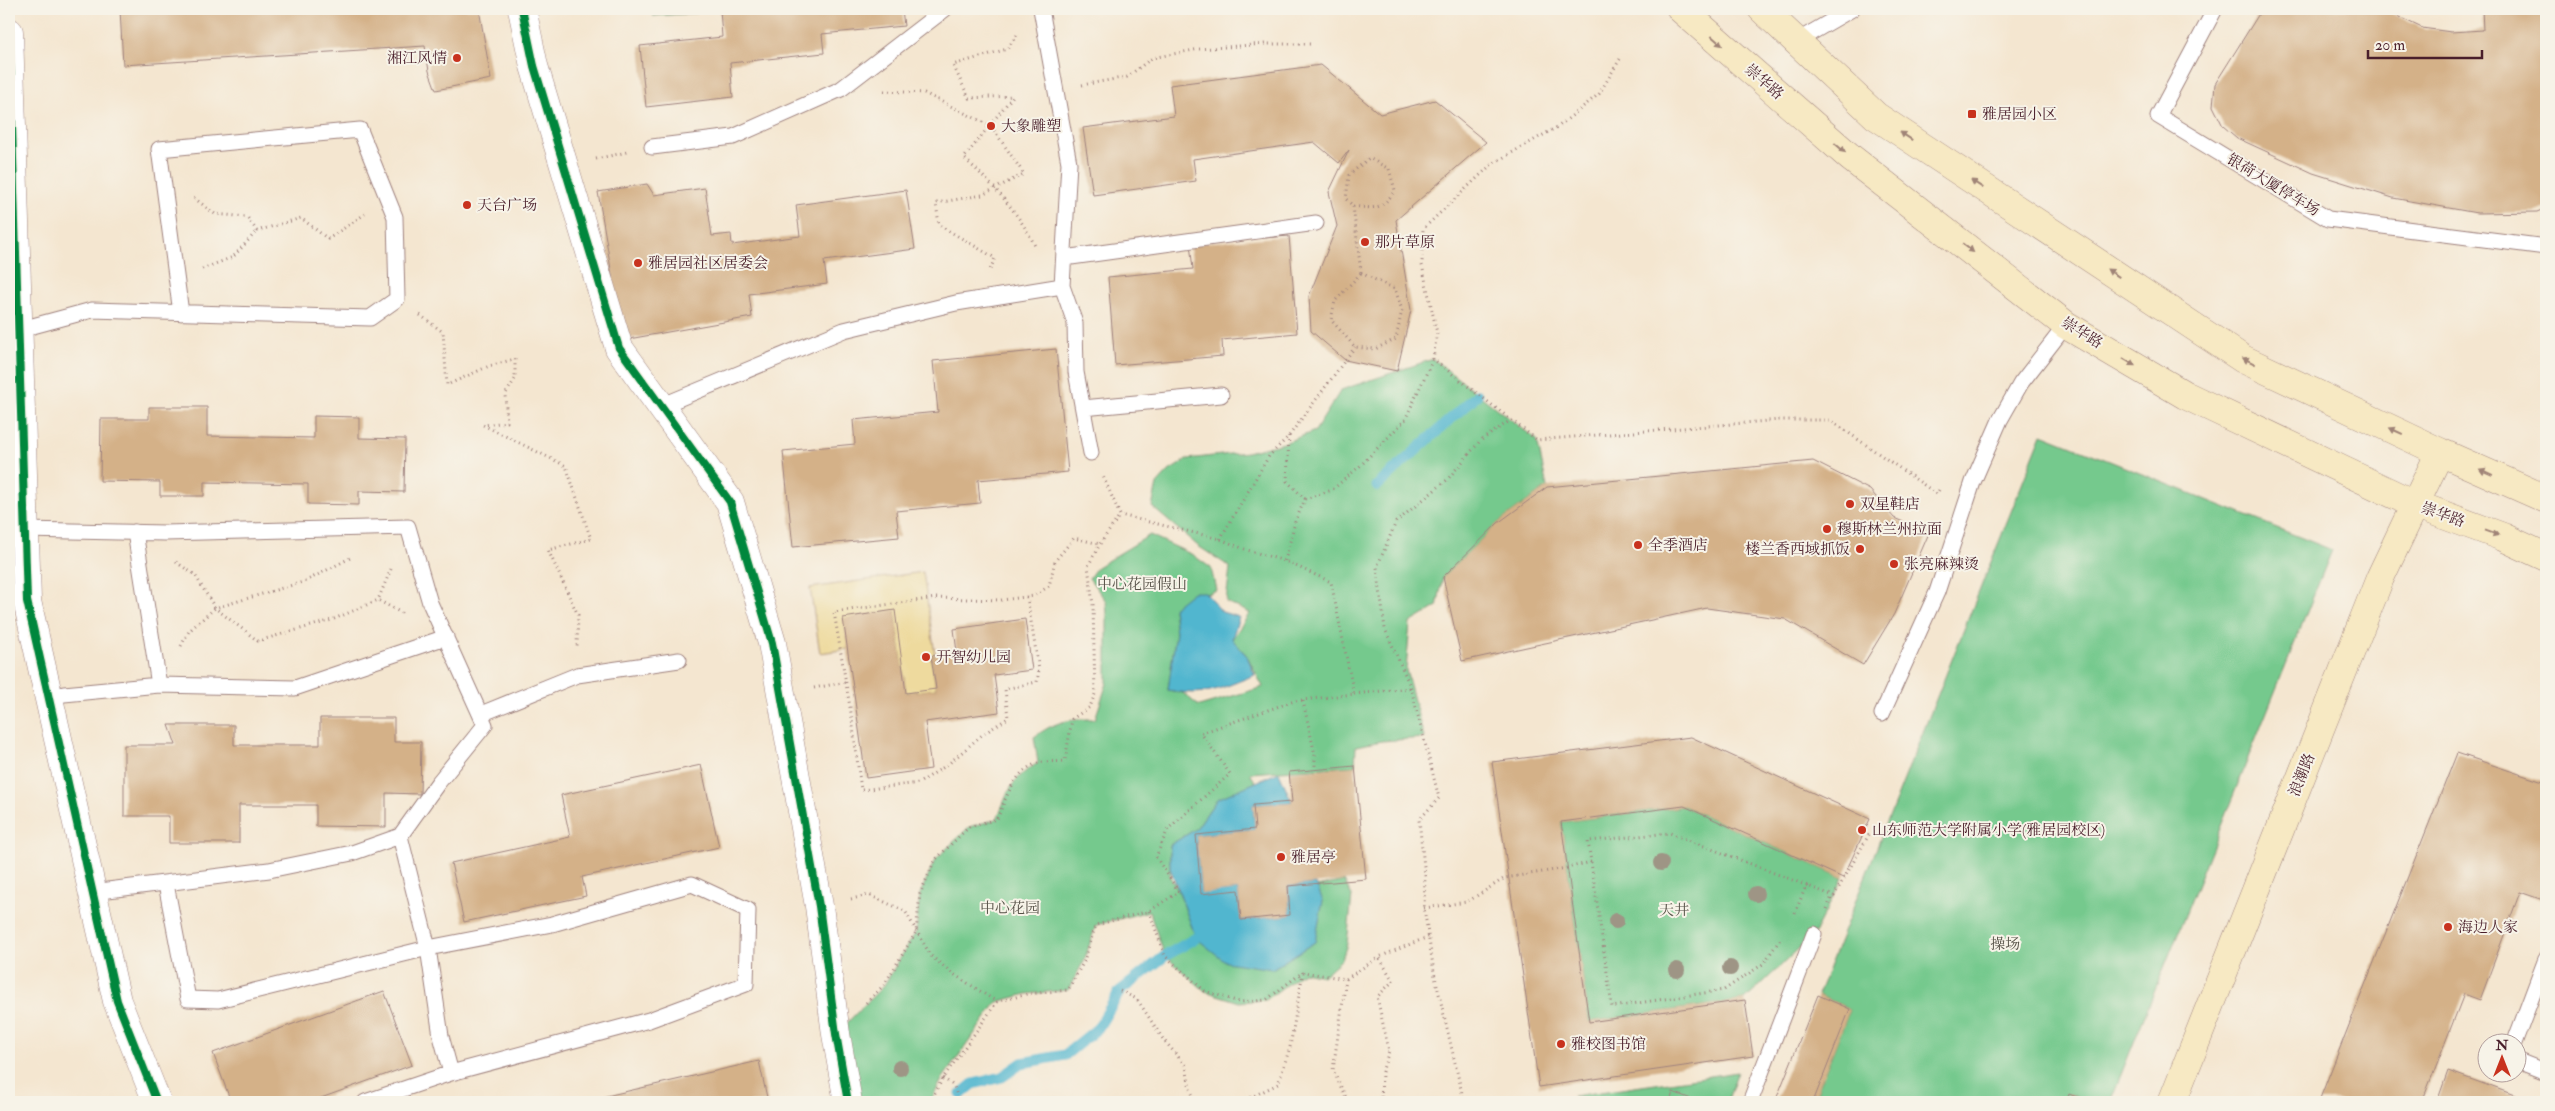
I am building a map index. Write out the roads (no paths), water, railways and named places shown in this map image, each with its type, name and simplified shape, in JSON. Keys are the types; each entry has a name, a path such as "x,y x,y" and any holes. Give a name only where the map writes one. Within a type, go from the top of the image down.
{"main road":[{"name":"崇华路","path":"1681,9 1851,158 2066,324 2185,395 2414,504 2504,537 2546,557"},
{"path":"1762,9 1876,116 2243,359 2440,452 2546,499"},
{"name":"浪潮路","path":"2172,1102 2380,578 2440,452"}],"street":[{"path":"522,9 534,66 619,348 730,502 772,643 819,906 839,1055 848,1102"},
{"path":"9,32 27,601 117,1001 158,1102"}],"lane":[{"path":"652,147 733,137 841,88 945,9"},
{"path":"1041,9 1069,163 1062,286 1075,323 1076,372 1092,453"},
{"path":"1798,41 1852,9"},
{"name":"银荷大厦停车场","path":"2215,9 2158,116 2328,218 2546,247"},
{"path":"18,330 92,310 370,318 397,299 395,217 360,130 159,149 181,312"},
{"path":"1064,258 1316,223"},
{"path":"661,406 844,330 977,299 1062,286"},
{"path":"1882,714 1937,592 1973,482 2000,420 2021,383 2066,324"},
{"path":"1083,408 1221,395"},
{"path":"25,530 135,532 408,527 430,603 485,725 438,783 400,836 352,853 269,870 92,892"},
{"path":"135,532 159,686"},
{"path":"49,698 64,694 159,686 295,688 446,638"},
{"path":"481,714 577,675 679,660"},
{"path":"400,836 428,948 441,1036 450,1074"},
{"path":"166,884 188,999 218,1000 428,948 552,924 692,884 748,910 746,984 649,1020 450,1074 365,1102"},
{"path":"1750,1102 1814,934"},
{"path":"2518,1034 2546,960"},
{"path":"2528,1065 2546,1072"}],"water":[{"path":"1193,592 1205,592 1222,612 1239,617 1232,639 1247,656 1255,675 1223,688 1203,692 1193,693 1168,690 1176,632 1173,608"},
{"path":"1279,772 1292,802 1253,805 1255,829 1196,835 1201,893 1238,890 1241,920 1290,915 1288,886 1316,884 1323,901 1315,942 1272,969 1226,962 1196,938 1170,868 1170,845 1196,829 1217,799"}],"waterway":[{"path":"1377,486 1477,395"},
{"path":"961,1094 973,1084 1002,1077 1022,1063 1065,1055 1098,1028 1120,991 1165,956 1196,938"}],"place":[{"name":"湘江风情","path":"457,58"},
{"name":"雅居园小区","path":"1972,114"},
{"name":"大象雕塑","path":"991,126"},
{"name":"天台广场","path":"467,205"},
{"name":"那片草原","path":"1365,242"},
{"name":"雅居园社区居委会","path":"638,263"},
{"name":"双星鞋店","path":"1850,504"},
{"name":"穆斯林兰州拉面","path":"1827,529"},
{"name":"全季酒店","path":"1638,545"},
{"name":"楼兰香西域抓饭","path":"1860,549"},
{"name":"张亮麻辣烫","path":"1894,564"},
{"name":"开智幼儿园","path":"926,657"},
{"name":"山东师范大学附属小学(雅居园校区)","path":"1862,830"},
{"name":"雅居亭","path":"1281,857"},
{"name":"海边人家","path":"2448,927"},
{"name":"雅校图书馆","path":"1561,1044"}],"park label":[{"name":"中心花园假山","path":"1142,584"},
{"name":"中心花园","path":"1010,908"},
{"name":"天井","path":"1674,910"},
{"name":"操场","path":"2005,944"}]}
